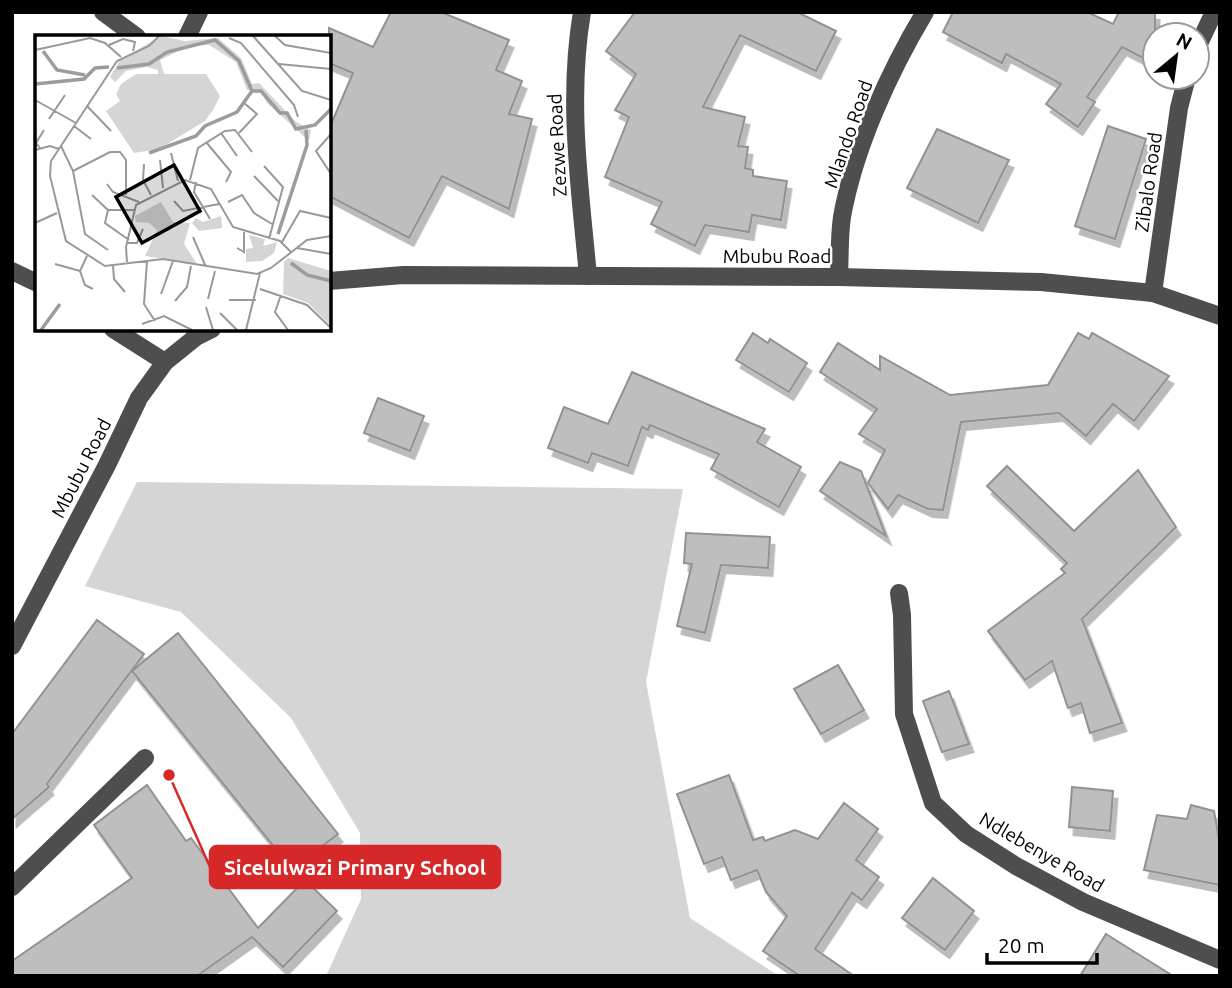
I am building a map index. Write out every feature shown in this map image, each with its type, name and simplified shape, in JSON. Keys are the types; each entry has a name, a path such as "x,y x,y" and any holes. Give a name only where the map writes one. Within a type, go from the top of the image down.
{"street":[{"path":"103,12 134,35"},
{"path":"188,35 199,12"},
{"name":"Zezwe Road","path":"582,12 576,49 575,128 588,276"},
{"name":"Mlando Road","path":"839,277 842,218 862,146 882,94 925,12"},
{"name":"Zibalo Road","path":"1153,293 1184,91"},
{"path":"12,271 35,282"},
{"name":"Mbubu Road","path":"331,281 404,275 839,277 1041,282 1153,293 1220,316"},
{"path":"116,331 165,362"},
{"name":"Mbubu Road","path":"12,646 139,398 165,362 196,337 208,331"},
{"name":"Ndlebenye Road","path":"899,593 904,714 933,803 966,834 1027,872 1083,902 1220,960"},
{"path":"12,887 145,758"}],"shaded area":[{"path":"137,482 683,489 646,682 690,918 779,976 326,976 361,899 360,833 291,718 181,612 85,586"}],"building":[{"path":"391,12 441,12 509,40 496,70 522,81 509,114 532,119 509,209 442,176 409,238 331,197 331,124 353,73 331,64 329,28 373,47"},
{"path":"635,12 797,12 836,31 816,71 740,35 703,107 745,117 738,146 748,147 745,168 753,170 753,176 787,181 781,220 752,215 749,232 705,225 695,246 651,224 662,202 605,177 629,117 615,110 636,74 606,51"},
{"path":"953,12 1087,12 1113,24 1119,12 1155,12 1155,21 1141,21 1141,57 1122,47 1087,97 1095,102 1078,127 1046,104 1061,84 1006,54 1002,63 943,32"},
{"path":"1108,126 1146,139 1115,239 1075,226"},
{"path":"937,129 1009,160 978,223 907,188"},
{"path":"753,333 768,343 770,339 807,363 789,392 736,360"},
{"path":"1078,333 1089,339 1092,333 1169,376 1134,421 1113,404 1086,436 1059,413 961,422 943,510 928,509 898,495 888,509 868,483 885,450 859,434 877,409 820,372 838,343 880,370 880,356 950,395 1048,385"},
{"path":"632,372 765,429 757,442 801,467 779,507 711,469 719,454 650,425 648,430 642,427 628,466 592,453 588,463 548,448 564,407 608,424"},
{"path":"378,398 424,416 410,451 364,433"},
{"path":"840,462 861,471 886,536 820,491"},
{"path":"1007,466 1074,531 1138,470 1176,527 1082,619 1122,723 1090,733 1081,703 1068,708 1052,661 1025,680 988,631 1065,573 1061,569 1067,563 987,486"},
{"path":"686,533 770,537 768,568 721,565 705,633 677,626 692,564 684,563"},
{"path":"97,620 144,654 47,784 49,787 12,819 12,734"},
{"path":"178,633 338,834 292,869 132,671"},
{"path":"838,665 864,710 821,734 794,689"},
{"path":"949,691 969,744 942,752 923,701"},
{"path":"729,775 753,840 763,837 765,841 795,830 818,839 844,803 878,829 856,860 879,877 862,900 852,893 815,949 854,976 800,976 763,951 787,916 766,892 757,870 731,880 722,857 704,864 677,794"},
{"path":"147,785 186,841 191,838 258,928 305,880 337,911 283,967 252,937 197,976 12,976 12,961 132,878 94,825"},
{"path":"1072,787 1113,791 1110,831 1069,827"},
{"path":"1191,805 1214,811 1220,845 1220,885 1144,870 1157,815 1187,819"},
{"path":"933,878 974,911 945,950 902,918"},
{"path":"1106,934 1173,976 1080,976"}],"place":[{"name":"Sicelulwazi Primary School","path":"169,775"}]}
